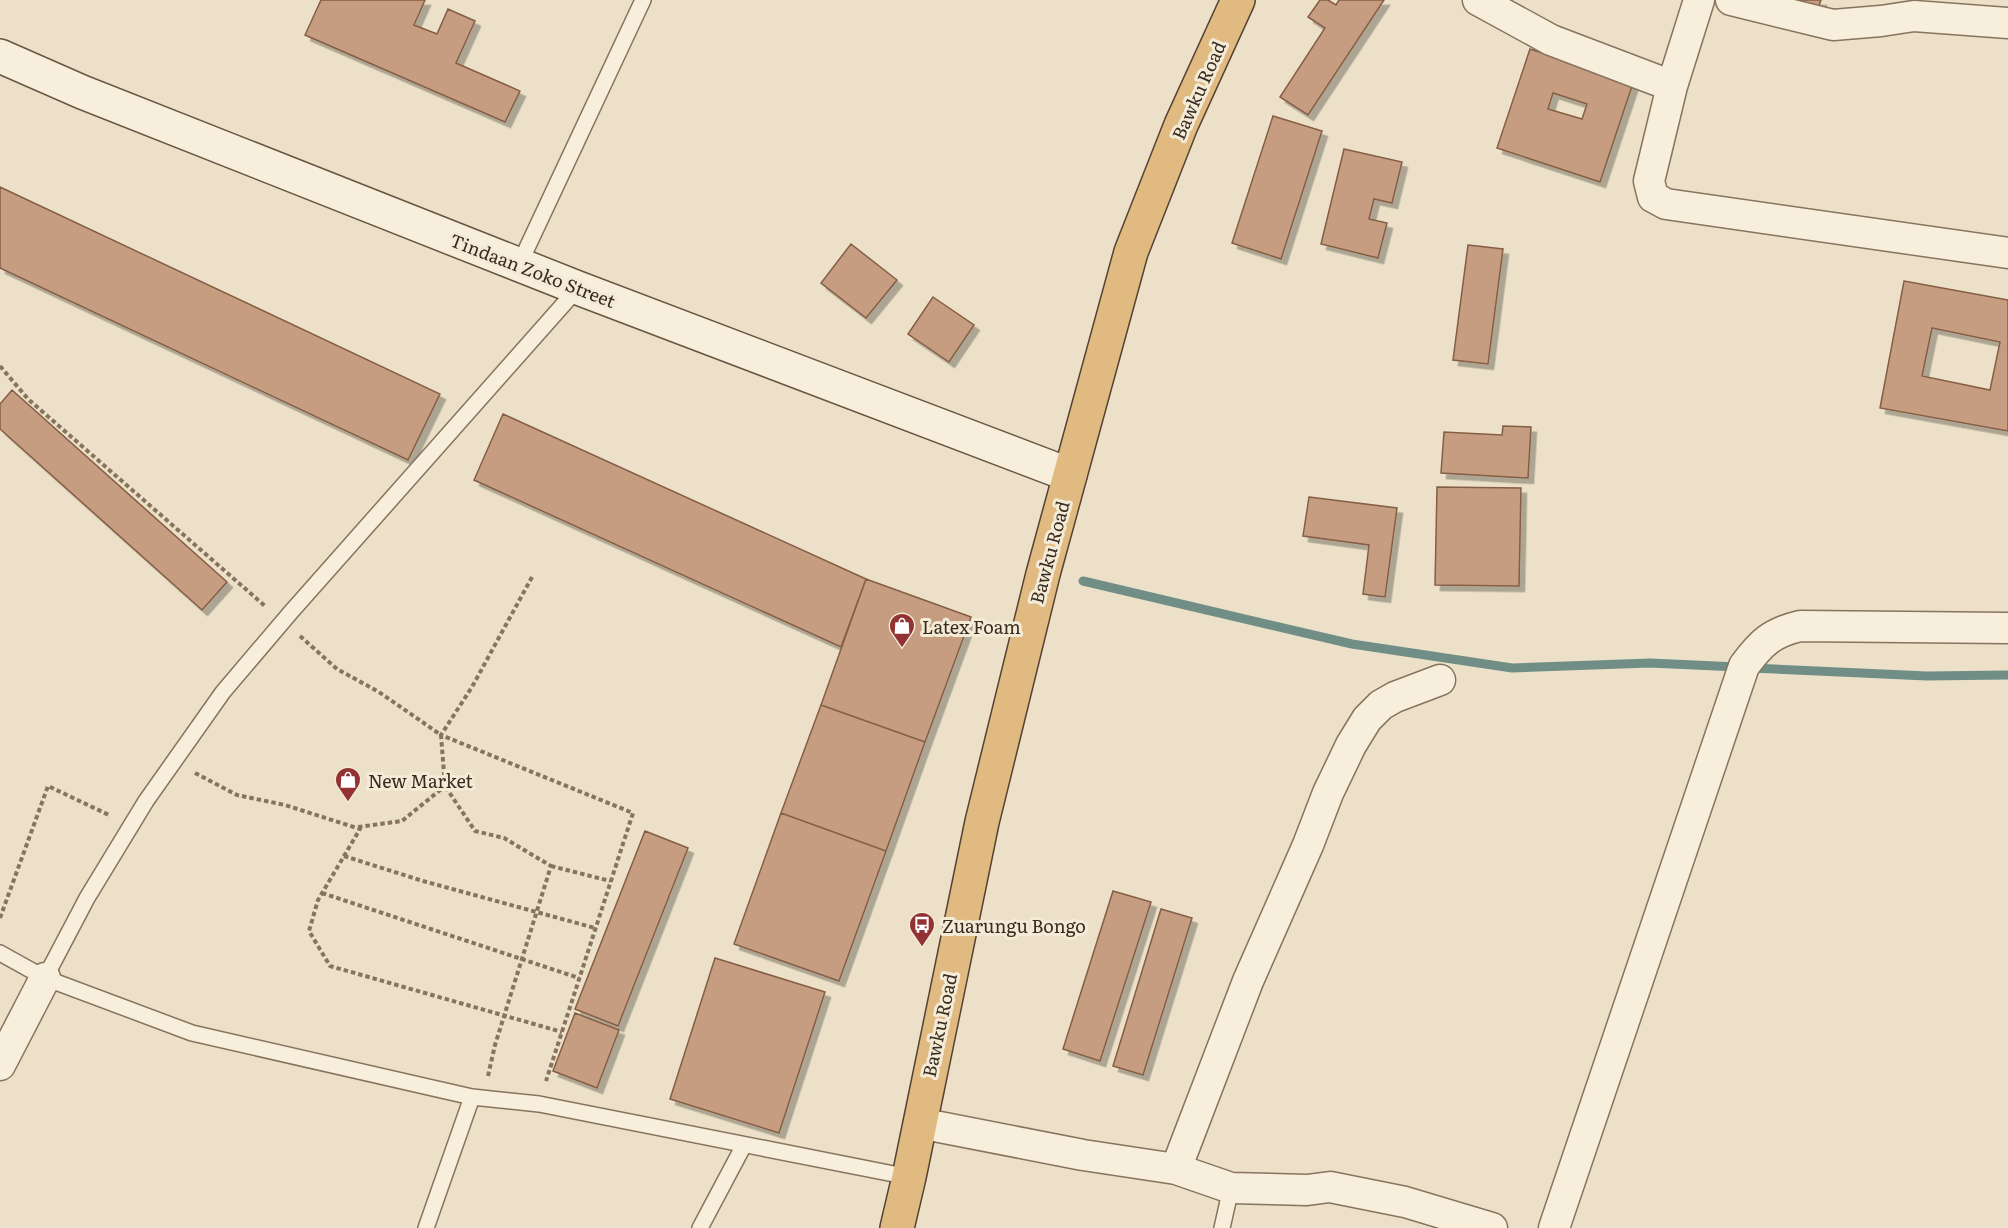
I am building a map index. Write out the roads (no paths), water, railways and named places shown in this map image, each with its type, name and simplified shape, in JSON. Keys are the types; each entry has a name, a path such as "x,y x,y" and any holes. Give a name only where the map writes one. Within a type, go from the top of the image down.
{"highway":[{"name":"Bawku Road","path":"897,1228 982,822 1043,574 1131,252 1181,125 1238,0"}],"main road":[{"name":"Tindaan Zoko Street","path":"0,56 82,92 519,265 1070,475"}],"street":[{"path":"1478,0 1551,40 1672,86"},
{"path":"1699,0 1672,86 1649,181 1653,197 1658,201 1678,206 2008,253"},
{"path":"1731,0 1833,25 1914,16 2008,23"},
{"path":"1554,1228 1744,666 1758,647 1782,630 1800,626 2008,628"},
{"path":"1176,1169 1248,981 1308,846 1328,793 1351,745 1367,719 1380,705 1440,680"},
{"path":"0,1065 45,978"},
{"path":"919,1123 1083,1155 1176,1169 1231,1188 1307,1191 1330,1186 1406,1202 1492,1228"}],"lane":[{"path":"519,265 643,0"},
{"path":"45,978 87,898 146,801 222,692 578,288"},
{"path":"0,953 45,978 192,1033 478,1097 539,1104 909,1177"},
{"path":"426,1228 478,1097"},
{"path":"700,1228 744,1145"},
{"path":"1222,1228 1231,1188"}],"waterway":[{"path":"1083,581 1352,644 1512,668 1650,663 1738,667"},
{"path":"1751,668 1927,676 2008,675"}],"place":[{"name":"Latex Foam","path":"902,649"},
{"name":"New Market","path":"348,803"},
{"name":"Zuarungu Bongo","path":"922,948"}]}
